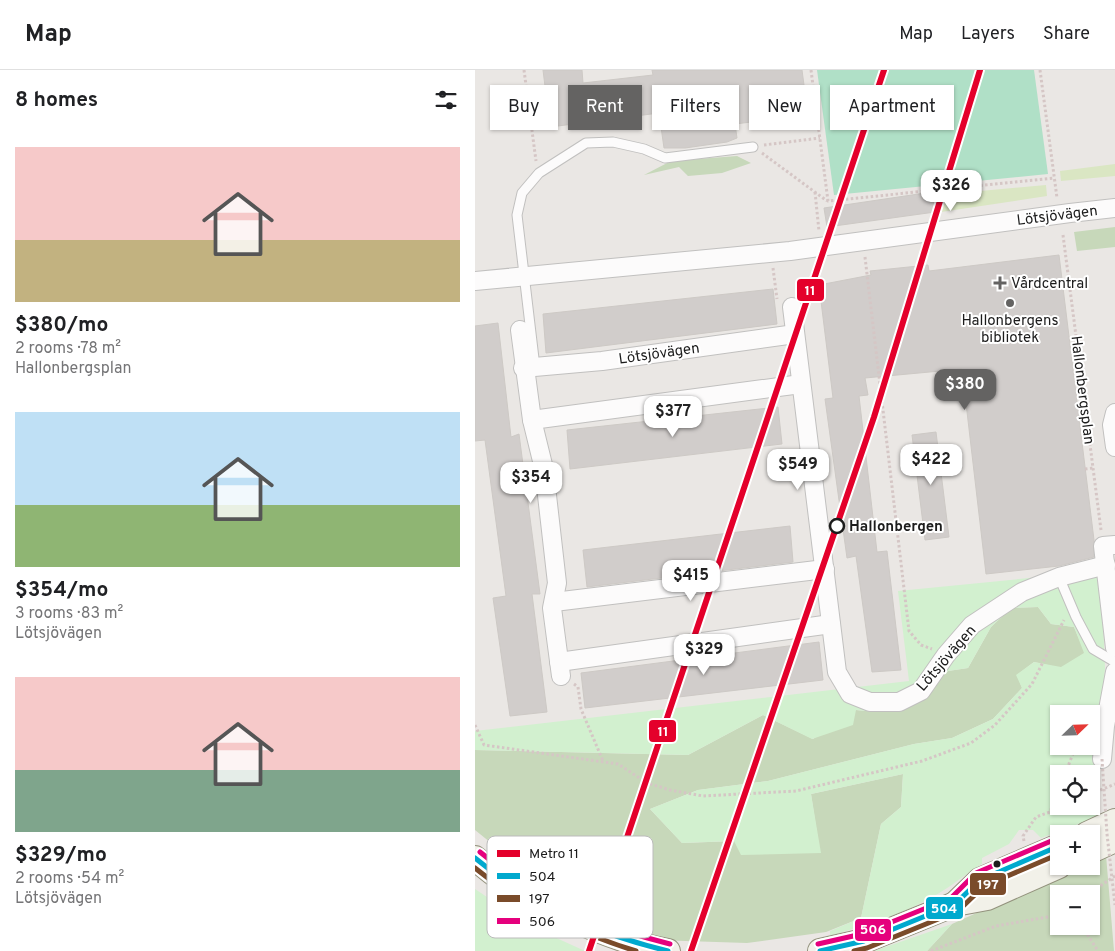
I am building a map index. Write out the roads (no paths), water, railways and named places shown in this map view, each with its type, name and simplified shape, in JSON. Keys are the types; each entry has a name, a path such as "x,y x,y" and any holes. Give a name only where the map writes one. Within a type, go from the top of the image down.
{"street":[{"name":"Lötsjövägen","path":"475,281 791,251 1115,208"},
{"name":"Lötsjövägen","path":"792,307 837,672 850,694 870,702 899,702 921,691 946,655 972,625 1022,592 1059,577 1106,565"},
{"path":"520,330 529,368 532,420 544,469 557,583 552,608 560,669 831,624"},
{"name":"Lötsjövägen","path":"529,368 601,361 795,334"},
{"path":"532,420 801,384"},
{"name":"Hallonbergsplan","path":"1115,413 1112,425 1115,447"},
{"path":"1109,545 1106,565 1115,648"},
{"path":"554,602 825,569"},
{"path":"1102,759 1105,726 1115,672"},
{"path":"1100,828 1115,821"},
{"path":"1100,847 1115,840"},
{"path":"955,904 980,880 1050,850"},
{"path":"475,858 487,869"},
{"path":"820,951 864,941 955,904 987,898 1050,870"},
{"path":"624,938 668,951"}],"lane":[{"path":"529,368 517,215 522,193 539,173 586,142 613,142 644,149 665,158 753,146"},
{"path":"1059,577 1071,607 1093,648 1115,662"}],"metro line":[{"name":"11","path":"628,836 884,70"},
{"name":"11","path":"691,951 874,417 980,70"},
{"name":"11","path":"589,951 593,938"}],"place":[{"name":"Vårdcentral","path":"1000,283"},
{"name":"Hallonbergens bibliotek","path":"1010,303"},
{"name":"Hallonbergen","path":"837,526"}]}
